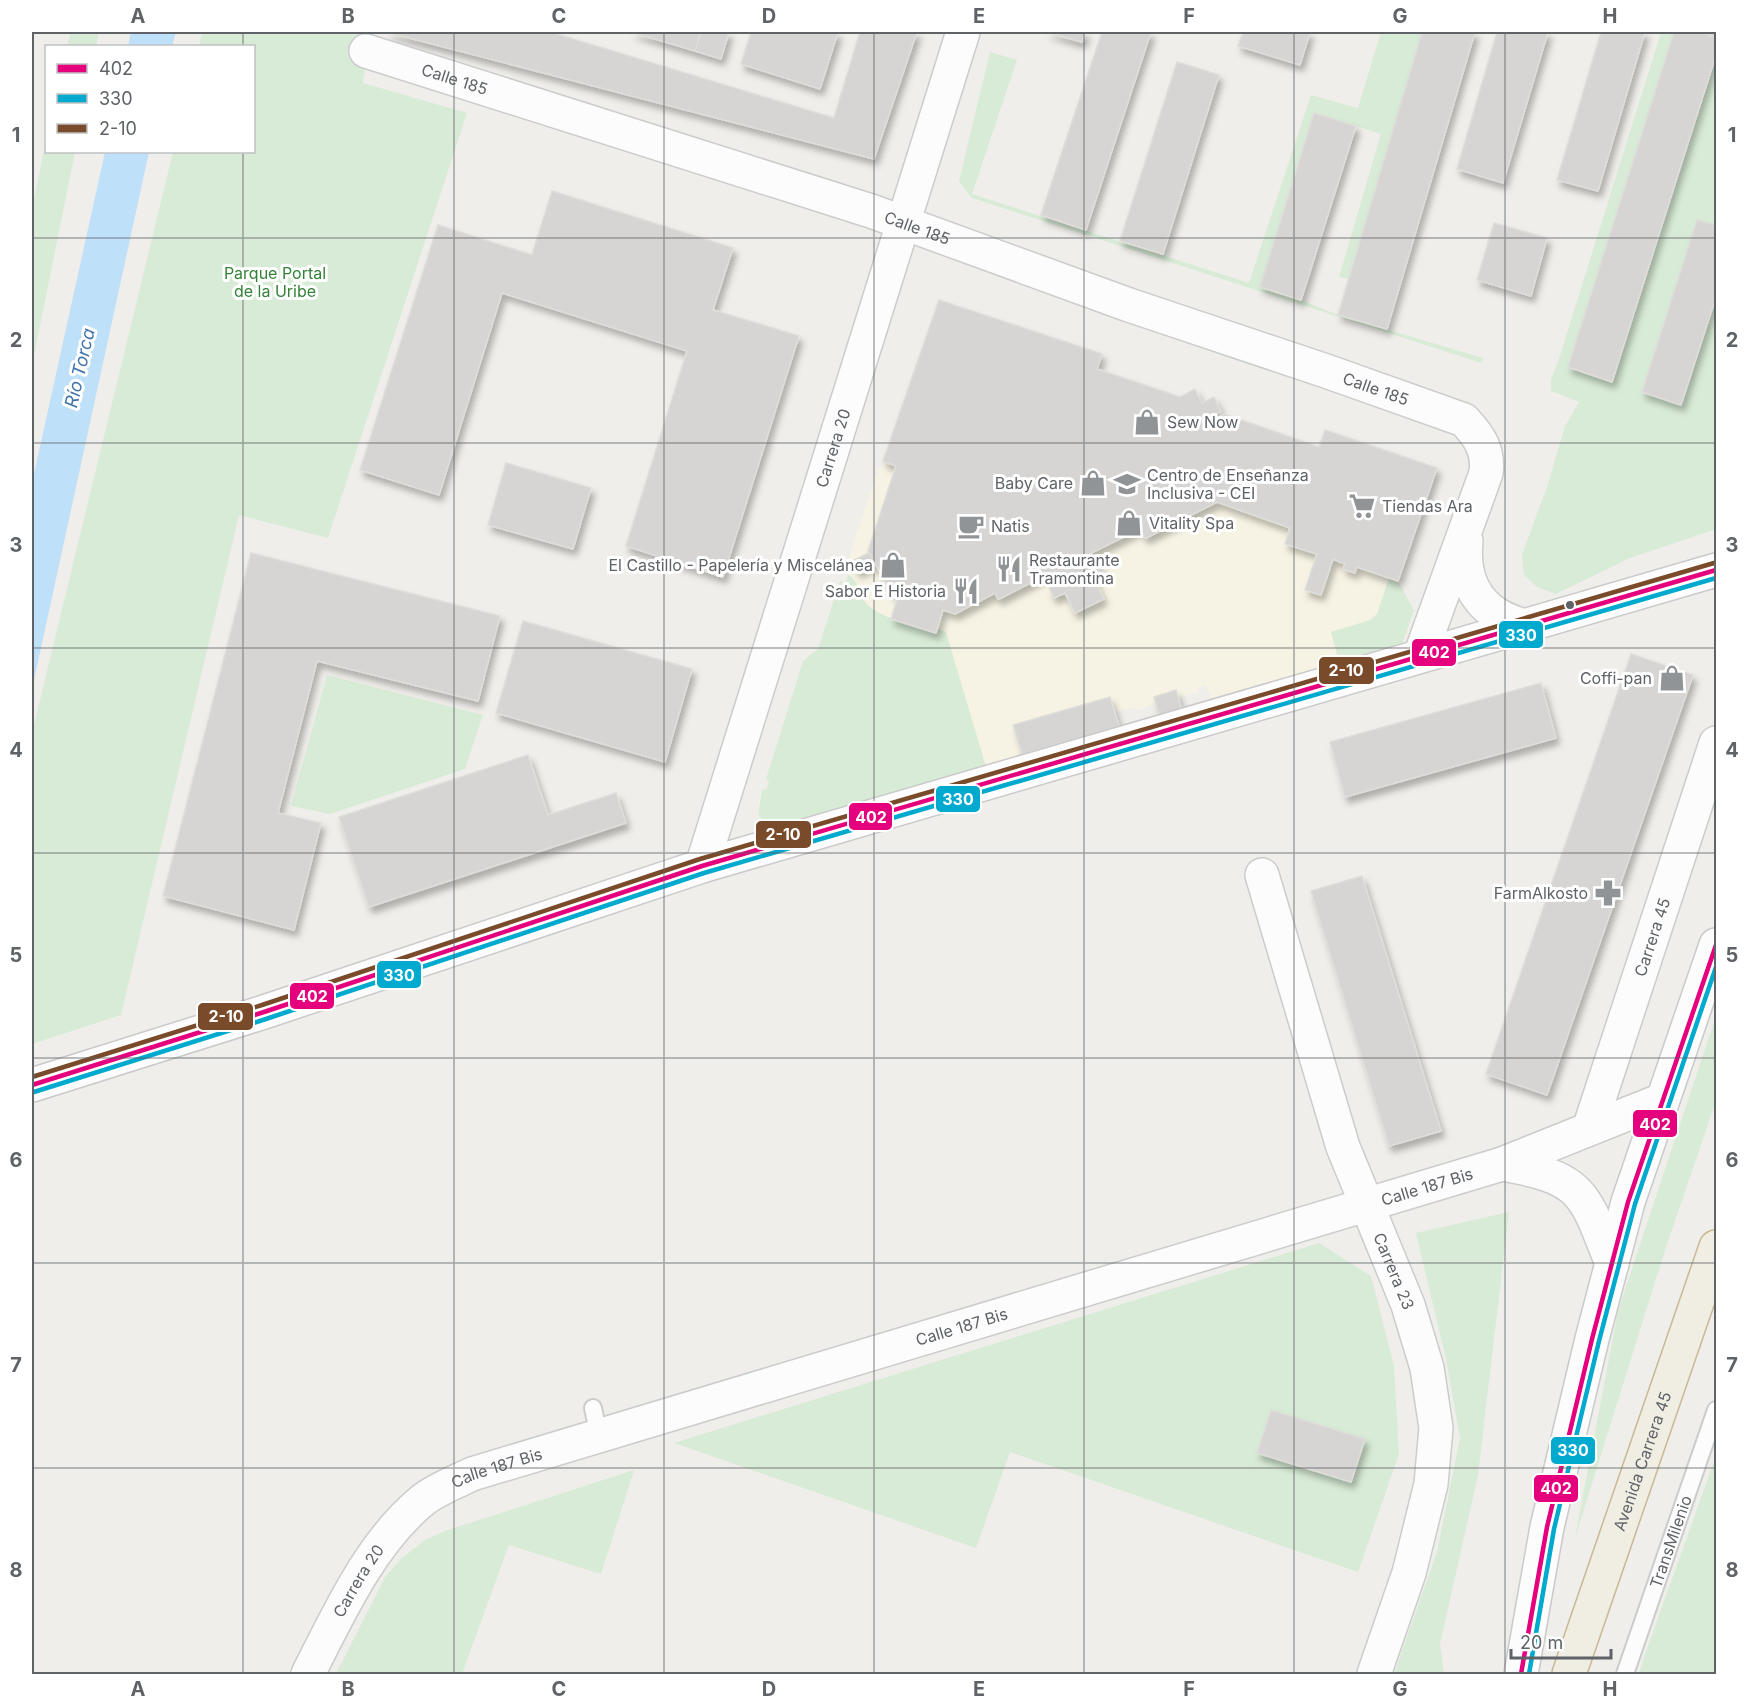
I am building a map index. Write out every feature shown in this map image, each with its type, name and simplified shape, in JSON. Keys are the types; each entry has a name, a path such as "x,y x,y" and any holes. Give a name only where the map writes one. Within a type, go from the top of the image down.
{"highway":[{"name":"Avenida Carrera 45","path":"1569,1674 1716,1247"}],"street":[{"name":"Carrera 20","path":"702,866 963,32"},
{"name":"Calle 185","path":"366,51 903,223 1129,305 1464,420 1478,435 1487,465 1482,488 1468,524"},
{"path":"1420,656 1468,524"},
{"path":"1468,524 1464,562 1469,581 1479,598 1497,615 1524,626"},
{"path":"32,1086 264,1012 702,866 1716,570"},
{"name":"Carrera 45","path":"1589,1129 1716,743"},
{"name":"Carrera 23","path":"1262,875 1343,1147 1408,1305 1427,1368 1436,1428 1431,1484 1409,1573 1374,1674"},
{"path":"1521,1674 1547,1527 1592,1339 1628,1202 1716,945"},
{"name":"Calle 187 Bis","path":"425,1499 472,1474 596,1422 1366,1205 1502,1164 1662,1100"},
{"name":"Calle 187 Bis","path":"1502,1164 1538,1170 1573,1187 1584,1198 1612,1264"},
{"name":"Carrera 20","path":"308,1674 368,1563 394,1527 425,1499"}],"lane":[{"name":"TransMilenio","path":"1624,1674 1716,1410"}],"shaded area":[{"path":"939,300 1102,354 1098,369 1180,397 1195,389 1202,403 1214,397 1221,412 1210,417 1211,420 1224,414 1319,447 1325,430 1333,433 1409,548 1398,581 1414,610 1399,653 1249,696 1246,688 1212,699 1206,685 1197,688 1198,692 1178,698 1182,711 1160,717 1156,704 1136,710 1135,707 1115,712 1119,726 1090,734 1092,742 770,826 763,821 758,814 758,804 762,789 766,790 769,781 766,779 803,661 818,649 840,581 846,582 850,567 847,566 857,532 879,468 888,463 883,461"}],"green space":[{"path":"71,32 99,32 96,45 67,45"},
{"name":"Parque Portal de la Uribe","path":"202,32 370,32 363,83 467,113 328,538 239,515 121,1015 32,1044 32,733 173,153 255,153 255,45 199,45"},
{"path":"1381,32 1422,32 1349,279 1339,277 1381,134 1314,113 1260,286 1338,315 1483,358 1481,363 972,198 959,181 990,52 1017,60 972,194 1249,283 1311,95 1358,108"},
{"path":"1661,32 1674,32 1568,367 1613,381 1716,58 1716,225 1697,220 1642,392 1681,405 1716,297 1716,529 1630,558 1556,594 1537,587 1524,575 1522,555 1547,487 1565,426 1579,402 1551,391 1551,379"},
{"path":"45,146 45,153 75,153 32,365 32,209"},
{"path":"848,575 855,581 866,603 878,612 896,620 946,632 987,770 780,828 765,822 758,814 762,789 766,790 769,781 766,779 803,661 818,649 840,581 846,582"},
{"path":"1389,578 1398,581 1414,610 1399,653 1346,663 1344,656 1338,658 1331,632 1370,620 1377,614"},
{"path":"327,675 483,715 465,769 330,814 291,806"},
{"path":"1716,1016 1716,1101 1666,1247 1575,1538 1618,1311"},
{"path":"1509,1212 1478,1475 1440,1644 1444,1674 1394,1674 1437,1552 1460,1438 1446,1359 1416,1233"},
{"path":"1319,1243 1371,1276 1394,1366 1399,1454 1358,1572 1010,1452 976,1548 674,1443"},
{"path":"1716,1456 1716,1674 1639,1674 1644,1657"},
{"path":"634,1470 601,1574 509,1545 462,1674 336,1674 385,1577 402,1558 425,1540 445,1531"}],"water":[{"path":"131,32 176,32 172,45 128,45"},
{"name":"Río Torca","path":"105,153 149,153 32,689 32,483"}],"building":[{"path":"386,32 550,32 834,118 860,32 917,32 874,159"},
{"path":"632,32 701,32 695,51"},
{"path":"701,32 729,32 721,59 695,51"},
{"path":"751,32 838,32 820,89 741,64"},
{"path":"1047,32 1086,32 1082,42"},
{"path":"1102,32 1151,32 1086,230 1041,215"},
{"path":"1243,32 1310,32 1300,65 1238,46"},
{"path":"1422,32 1475,32 1387,329 1338,315"},
{"path":"1497,32 1548,32 1503,183 1457,169"},
{"path":"1601,32 1645,32 1598,191 1557,180"},
{"path":"1674,32 1699,32 1716,37 1716,55 1612,382 1568,367"},
{"path":"1699,32 1716,32 1716,37"},
{"path":"1177,62 1219,75 1163,254 1120,241"},
{"path":"1314,113 1356,126 1301,300 1260,287"},
{"path":"552,191 733,248 713,310 799,336 723,577 626,546 687,351 502,293 439,495 360,470 438,225 532,255"},
{"path":"1697,220 1716,225 1716,297 1681,405 1642,392"},
{"path":"1494,223 1547,238 1531,296 1477,280"},
{"path":"939,300 1102,354 1097,369 1180,397 1195,389 1202,403 1214,397 1221,412 1210,417 1211,421 1224,414 1319,447 1325,430 1437,468 1398,581 1357,567 1355,573 1343,569 1345,564 1333,559 1321,595 1305,590 1317,554 1285,544 1290,528 1217,502 1146,538 1140,529 1083,557 1089,569 1100,564 1105,573 1094,579 1104,599 1075,613 1065,593 1054,598 1049,588 1060,583 1054,571 1001,598 998,599 995,593 955,614 943,610 936,633 891,619 898,596 892,594 868,551 896,466 883,461"},
{"path":"506,463 591,488 573,549 488,525"},
{"path":"251,553 500,616 478,701 317,661 278,813 321,823 294,930 163,896"},
{"path":"869,553 875,564 858,572 852,561"},
{"path":"523,621 692,669 665,762 496,713"},
{"path":"1631,654 1693,675 1547,1095 1486,1074"},
{"path":"1541,683 1556,738 1345,797 1330,742"},
{"path":"1176,690 1182,711 1160,717 1154,697"},
{"path":"1110,697 1119,726 1022,754 1013,725"},
{"path":"528,755 548,815 616,793 626,823 369,907 339,817"},
{"path":"1362,876 1441,1131 1389,1146 1311,891"},
{"path":"1271,1410 1365,1439 1351,1482 1257,1453"}],"transit line":[{"name":"2-10","path":"32,1077 262,1005 700,859 1714,563"},
{"name":"402","path":"32,1085 264,1012 702,866 1716,570"},
{"name":"330","path":"34,1092 266,1019 704,873 1716,578"},
{"name":"402","path":"1521,1674 1547,1527 1592,1339 1628,1202 1716,945"},
{"name":"330","path":"1529,1674 1554,1529 1599,1341 1635,1204 1716,967"}],"place":[{"name":"Sew Now","path":"1147,422"},
{"name":"Baby Care","path":"1093,483"},
{"name":"Centro de Enseñanza Inclusiva - CEI","path":"1127,484"},
{"name":"Tiendas Ara","path":"1362,506"},
{"name":"Vitality Spa","path":"1129,523"},
{"name":"Natis","path":"971,526"},
{"name":"El Castillo - Papelería y Miscelánea","path":"893,565"},
{"name":"Restaurante Tramontina","path":"1009,569"},
{"name":"Sabor E Historia","path":"966,591"},
{"name":"Coffi-pan","path":"1672,678"},
{"name":"FarmAlkosto","path":"1608,893"}]}
